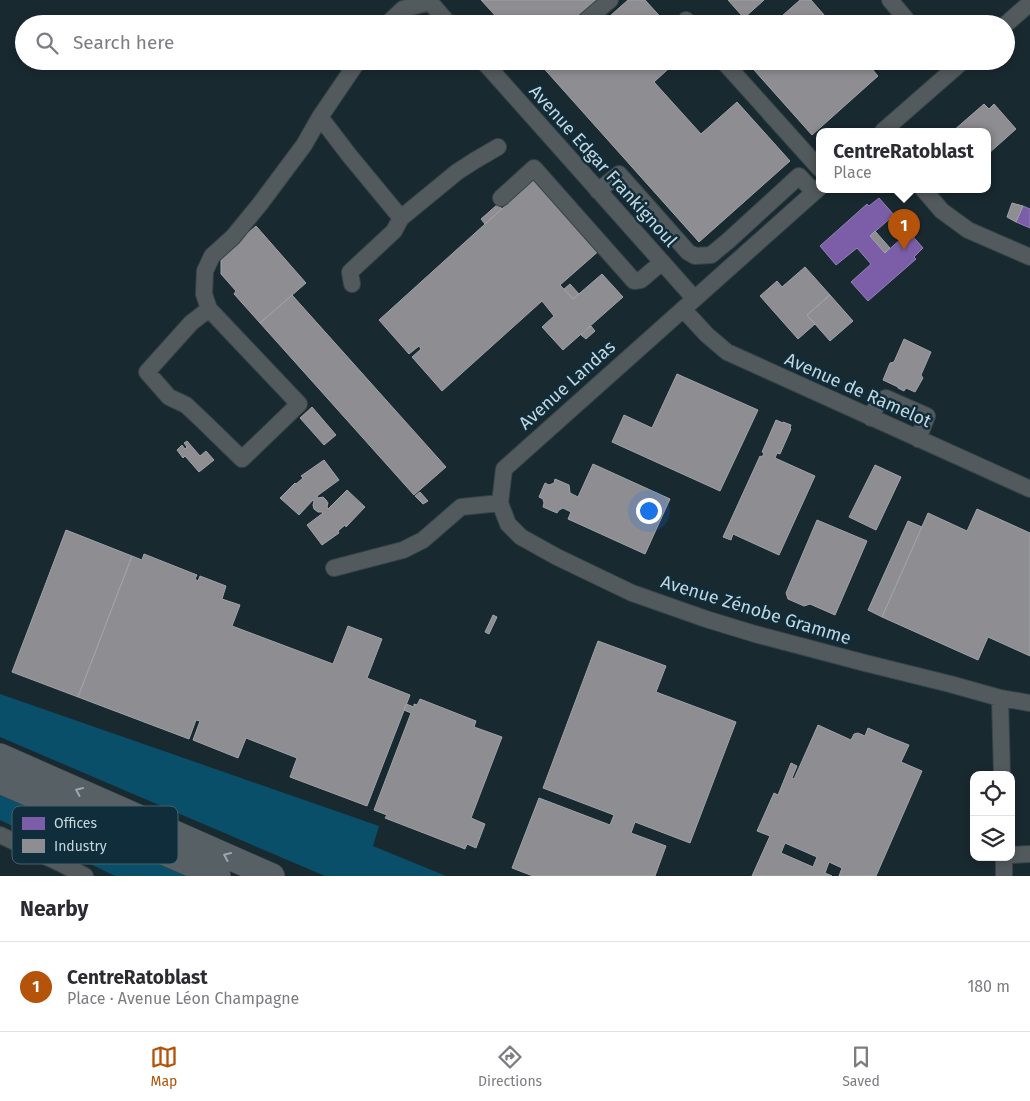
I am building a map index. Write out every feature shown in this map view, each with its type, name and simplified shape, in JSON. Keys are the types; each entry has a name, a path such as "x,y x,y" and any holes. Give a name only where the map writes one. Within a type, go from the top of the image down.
{"highway":[{"path":"0,756 113,806"},
{"path":"0,780 59,806"},
{"path":"178,835 272,876"},
{"path":"178,858 218,876"}],"street":[{"path":"592,15 610,0"},
{"path":"890,0 902,15"},
{"path":"397,15 402,10 430,2 441,15"},
{"path":"1015,16 1030,3"},
{"path":"209,310 191,323 146,372 169,396 186,405 242,458 299,404 209,310 204,294 205,271 212,256 233,237 304,145 320,117 352,70"},
{"name":"Avenue Edgar Frankignoul","path":"491,70 662,262 688,303"},
{"path":"731,70 816,165"},
{"path":"886,128 947,70"},
{"path":"320,117 401,218"},
{"path":"352,284 350,272 394,231 401,218 456,172 498,147"},
{"path":"501,198 534,168 634,281 641,280 662,262"},
{"path":"598,190 619,174 688,252 695,256 704,256 711,255 728,241 799,176 816,188"},
{"name":"Avenue Landas","path":"500,503 504,469 816,190"},
{"path":"926,193 942,211 968,230 1030,256"},
{"name":"Avenue de Ramelot","path":"688,303 707,335 727,352 1030,489"},
{"path":"871,418 878,402 886,398 927,416 918,439"},
{"path":"334,568 403,550 423,540 461,507 500,503"},
{"name":"Avenue Zénobe Gramme","path":"500,503 508,524 521,537 557,557 632,593 755,634 1000,698 1030,702"},
{"path":"1000,698 1002,771"},
{"path":"0,836 12,841"},
{"path":"1015,855 1030,854"},
{"path":"62,864 85,876"}],"shaded area":[{"path":"0,694 379,826 373,846 446,876 325,876 178,813 178,806 161,806 0,737"},
{"path":"0,793 29,806 12,806 12,826 0,820"},
{"path":"90,864 159,864 186,876 115,876"}],"building: Offices":[{"path":"879,198 894,215 870,236 885,253 909,232 923,248 914,257 916,259 868,301 851,282 871,264 857,248 836,265 820,246 867,204 869,206"},
{"path":"1023,206 1030,209 1030,228 1016,222"}],"building: Industry":[{"path":"481,0 597,0 581,15 495,15"},
{"path":"628,0 645,0 659,15 611,15"},
{"path":"728,0 764,0 747,15 741,15"},
{"path":"800,0 811,0 824,15 783,15"},
{"path":"551,70 667,70 654,82 701,134 737,102 790,161 699,242 548,73"},
{"path":"754,70 873,70 878,76 820,128 816,128 816,131 812,135"},
{"path":"984,104 989,109 994,104 1016,129 991,151 991,128 956,128"},
{"path":"537,177 601,249 560,285 573,299 602,274 623,297 563,350 542,327 554,316 542,301 442,391 412,357 421,349 419,346 409,354 379,320"},
{"path":"1012,203 1023,206 1016,222 1007,217"},
{"path":"498,204 502,209 485,224 481,219"},
{"path":"256,226 306,283 260,323 234,294 236,291 221,274 221,257"},
{"path":"875,231 890,248 885,253 870,236"},
{"path":"805,267 830,295 807,315 815,324 798,339 760,296 777,281 782,287"},
{"path":"570,284 579,294 573,299 564,289"},
{"path":"292,295 446,467 414,495 260,323"},
{"path":"830,295 853,321 830,341 807,315"},
{"path":"591,326 595,331 586,339 581,335"},
{"path":"904,339 931,352 921,375 923,378 915,392 906,388 904,391 883,380 890,363 894,362"},
{"path":"677,374 758,410 720,491 612,442 624,415 652,428"},
{"path":"312,407 336,435 324,445 300,418"},
{"path":"776,420 791,425 791,429 780,454 777,453 775,458 815,476 779,555 733,534 731,540 723,537 760,456 762,457 764,453 762,452"},
{"path":"187,441 200,456 206,451 214,460 199,472 177,450 182,445 185,449 187,447 184,443"},
{"path":"324,460 339,480 317,496 318,498 323,497 326,500 328,509 347,490 365,507 346,527 345,525 338,531 339,533 322,545 307,525 323,513 314,509 314,501 299,515 280,498 303,478 301,476"},
{"path":"593,464 670,499 645,554 568,519 571,512 563,508 557,513 543,507 543,499 539,497 545,483 549,485 554,483 555,479 569,485 570,493 578,497"},
{"path":"875,465 901,477 876,530 849,517"},
{"path":"420,492 428,501 423,504 415,496"},
{"path":"977,509 1030,533 1030,656 988,637 978,660 882,617 928,513 967,531"},
{"path":"817,520 867,541 835,615 810,604 804,606 788,599 786,593"},
{"path":"908,521 922,527 882,617 868,610"},
{"path":"66,530 132,556 78,697 12,672"},
{"path":"144,554 197,575 195,579 198,581 200,576 226,586 222,599 240,605 232,626 333,664 348,626 382,639 367,678 410,695 367,806 290,777 297,758 246,738 238,758 193,740 200,721 196,720 189,739 78,697 132,556 142,560"},
{"path":"700,589 709,592 707,599 698,596"},
{"path":"493,615 497,617 489,634 485,632"},
{"path":"598,641 666,666 656,692 736,722 690,843 635,822 631,833 666,846 655,876 533,876 512,868 539,798 610,825 614,815 543,788"},
{"path":"420,699 476,721 474,727 502,737 471,818 485,824 476,848 467,844 465,849 385,818 387,815 374,810 411,713 404,710 406,704 414,707 414,704 417,705"},
{"path":"818,725 851,740 854,734 858,733 865,736 868,728 909,745 901,762 922,771 876,876 839,876 842,868 829,862 825,873 832,876 752,876 770,836 757,831 774,793 778,795 791,763 797,766 792,778 794,779","holes":["785,843 817,857 813,867 781,853"]}],"place":[{"name":"CentreRatoblast","path":"904,250"}]}
